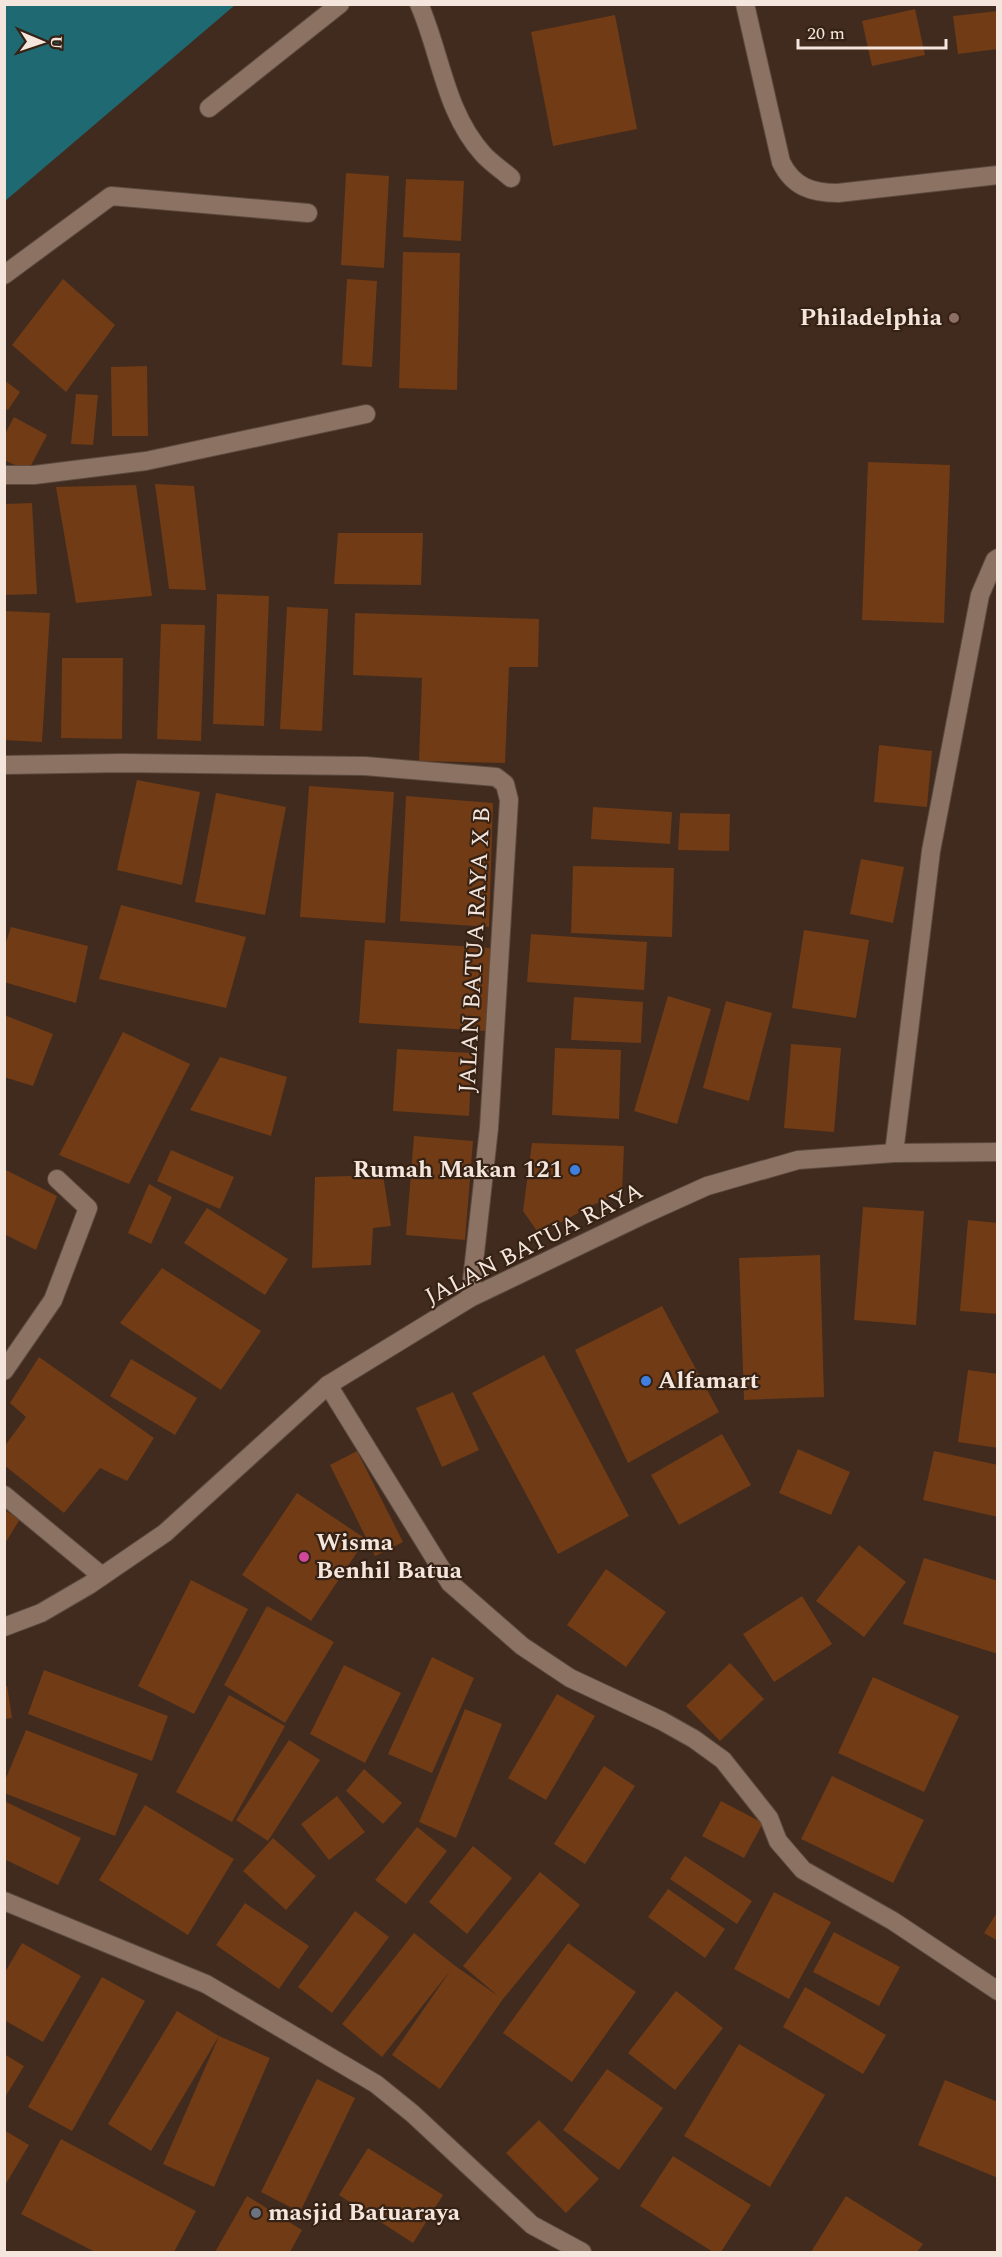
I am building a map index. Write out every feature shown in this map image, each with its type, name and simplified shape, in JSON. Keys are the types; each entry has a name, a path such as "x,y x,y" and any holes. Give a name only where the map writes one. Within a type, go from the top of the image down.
{"street":[{"path":"209,108 340,4"},
{"path":"419,4 457,114 482,153 511,178"},
{"path":"745,4 781,162 786,174 794,182 820,193 838,193 998,175"},
{"path":"4,275 111,196 308,213"},
{"path":"4,475 34,475 146,461 366,414"},
{"path":"894,1153 931,851 980,595 995,560 998,558"},
{"name":"JALAN BATUA RAYA X B","path":"4,765 122,763 365,766 496,777 505,784 509,800 489,1128 470,1298"},
{"name":"JALAN BATUA RAYA","path":"4,1627 41,1613 102,1576 165,1533 328,1385 470,1298 707,1186 798,1160 894,1153 998,1152"},
{"path":"4,1371 53,1300 88,1208 57,1179"},
{"path":"328,1385 450,1583 522,1646 570,1678 662,1721 694,1739 723,1760 769,1818 778,1841 803,1870 893,1921 998,1990"},
{"path":"4,1495 102,1576"},
{"path":"4,1901 206,1984 367,2079 413,2114 532,2225 582,2253"}],"water":[{"path":"5,4 235,4 235,5 5,201"}],"building":[{"path":"915,9 925,55 872,66 862,21"},
{"path":"998,11 998,49 958,54 953,16"},
{"path":"615,15 637,129 553,146 531,32"},
{"path":"346,173 389,176 384,268 341,265"},
{"path":"406,179 464,181 461,241 403,237"},
{"path":"403,252 460,253 457,390 399,388"},
{"path":"63,279 115,325 66,392 12,345"},
{"path":"347,279 377,281 372,367 342,365"},
{"path":"147,366 148,436 112,436 111,367"},
{"path":"4,380 20,392 8,410 4,408"},
{"path":"76,394 98,395 93,445 71,444"},
{"path":"14,417 47,435 28,471 4,460 4,436"},
{"path":"868,462 950,465 944,623 862,620"},
{"path":"155,484 194,486 206,590 169,589"},
{"path":"136,485 152,596 76,603 56,487"},
{"path":"32,503 37,594 4,595 4,504"},
{"path":"338,533 423,533 421,585 334,584"},
{"path":"217,594 269,596 264,726 213,724"},
{"path":"287,607 328,609 322,731 280,729"},
{"path":"4,611 50,613 42,742 4,740"},
{"path":"355,613 539,619 538,667 509,667 505,763 419,761 422,678 353,675"},
{"path":"161,624 205,625 201,741 157,739"},
{"path":"62,658 123,658 122,739 61,738"},
{"path":"879,745 932,751 927,807 874,802"},
{"path":"137,780 200,792 182,885 117,870"},
{"path":"309,786 394,792 385,923 300,917"},
{"path":"216,793 286,807 265,915 195,902"},
{"path":"406,796 493,803 489,927 400,921"},
{"path":"593,807 672,812 670,844 591,839"},
{"path":"680,813 730,814 729,851 678,850"},
{"path":"861,859 904,867 893,923 850,914"},
{"path":"573,866 674,868 672,937 571,933"},
{"path":"121,905 246,937 226,1008 99,979"},
{"path":"11,927 88,946 76,1003 4,982 4,948"},
{"path":"804,930 869,940 856,1018 792,1008"},
{"path":"531,934 647,942 644,990 527,982"},
{"path":"365,940 492,948 486,1031 359,1023"},
{"path":"668,996 711,1009 677,1124 634,1111"},
{"path":"574,997 643,1002 641,1043 571,1040"},
{"path":"726,1001 772,1013 749,1101 703,1088"},
{"path":"4,1015 53,1034 33,1086 4,1077"},
{"path":"123,1032 190,1064 129,1184 59,1155"},
{"path":"791,1044 841,1048 834,1132 784,1128"},
{"path":"555,1048 621,1050 619,1119 552,1115"},
{"path":"397,1049 472,1053 469,1116 393,1111"},
{"path":"220,1057 287,1077 271,1136 190,1110"},
{"path":"414,1136 473,1141 465,1240 406,1235"},
{"name":"Rumah Makan 121","path":"532,1143 624,1146 622,1194 595,1204 539,1234 523,1211"},
{"path":"171,1150 234,1177 220,1209 157,1181"},
{"path":"4,1169 57,1196 36,1250 4,1234"},
{"path":"383,1175 391,1226 373,1228 371,1265 312,1268 315,1177"},
{"path":"149,1184 172,1197 151,1244 128,1233"},
{"path":"863,1207 924,1211 916,1325 854,1320"},
{"path":"207,1208 288,1259 265,1295 184,1243"},
{"path":"968,1220 998,1223 998,1314 960,1311"},
{"path":"820,1255 824,1397 744,1400 739,1258"},
{"path":"162,1268 261,1331 221,1390 120,1323"},
{"name":"Alfamart","path":"662,1306 719,1412 628,1463 575,1350"},
{"path":"544,1355 629,1516 558,1554 472,1393"},
{"path":"39,1357 154,1438 127,1481 100,1468 64,1513 4,1465 4,1447 26,1417 10,1403"},
{"path":"131,1359 197,1398 175,1435 110,1396"},
{"path":"968,1370 998,1374 998,1448 958,1442"},
{"path":"453,1392 479,1450 442,1467 416,1408"},
{"path":"722,1434 751,1485 679,1525 651,1475"},
{"path":"798,1449 850,1472 831,1515 779,1493"},
{"path":"357,1451 403,1542 375,1556 330,1465"},
{"path":"934,1451 998,1465 998,1517 923,1500"},
{"name":"Wisma Benhil Batua","path":"297,1493 366,1539 311,1621 242,1575"},
{"path":"4,1510 20,1519 4,1545"},
{"path":"859,1545 906,1582 864,1637 816,1601"},
{"path":"924,1558 998,1581 998,1654 903,1624"},
{"path":"606,1569 666,1612 626,1667 567,1625"},
{"path":"191,1580 248,1609 194,1714 138,1686"},
{"path":"802,1596 832,1644 774,1682 743,1634"},
{"path":"267,1606 334,1642 285,1723 224,1685"},
{"path":"432,1657 474,1678 432,1773 388,1754"},
{"path":"730,1663 764,1699 720,1741 686,1706"},
{"path":"344,1665 401,1693 365,1763 310,1734"},
{"path":"44,1670 168,1716 152,1761 28,1714"},
{"path":"873,1677 959,1716 924,1792 838,1753"},
{"path":"4,1686 7,1686 12,1718 4,1719"},
{"path":"557,1694 595,1716 546,1800 508,1778"},
{"path":"229,1695 285,1726 232,1822 176,1792"},
{"path":"465,1709 502,1724 456,1838 419,1822"},
{"path":"26,1730 138,1774 115,1836 4,1793 4,1783"},
{"path":"289,1740 320,1760 268,1841 236,1820"},
{"path":"604,1766 635,1786 585,1864 554,1844"},
{"path":"364,1769 402,1803 383,1824 346,1791"},
{"path":"832,1776 924,1820 893,1883 801,1839"},
{"path":"337,1796 365,1832 329,1860 301,1824"},
{"path":"4,1801 81,1838 58,1885 4,1859"},
{"path":"721,1801 763,1823 744,1858 702,1836"},
{"path":"145,1805 234,1859 188,1935 99,1880"},
{"path":"417,1827 447,1851 406,1904 375,1880"},
{"path":"273,1838 316,1876 286,1910 243,1871"},
{"path":"473,1846 512,1878 467,1934 429,1902"},
{"path":"685,1856 752,1901 737,1924 670,1879"},
{"path":"540,1872 580,1905 503,1999 440,2089 392,2055 450,1971 382,2057 342,2024 414,1933 498,1996 463,1966"},
{"path":"668,1889 725,1929 705,1958 648,1917"},
{"path":"774,1892 831,1922 789,1999 734,1969"},
{"path":"245,1903 309,1946 279,1989 216,1945"},
{"path":"355,1911 389,1937 332,2013 298,1987"},
{"path":"998,1911 998,1941 984,1933"},
{"path":"834,1932 900,1967 879,2006 813,1972"},
{"path":"22,1943 81,1976 43,2042 4,2020 4,1974"},
{"path":"568,1943 636,1992 572,2082 503,2033"},
{"path":"102,1977 145,2001 72,2131 28,2107"},
{"path":"805,1987 886,2035 863,2074 783,2027"},
{"path":"676,1991 723,2028 675,2090 628,2053"},
{"path":"177,2011 219,2036 151,2151 108,2124"},
{"path":"219,2036 270,2058 214,2187 163,2164"},
{"path":"739,2044 825,2095 770,2187 684,2136"},
{"path":"4,2054 24,2066 4,2099"},
{"path":"607,2069 663,2108 619,2170 563,2130"},
{"path":"317,2079 355,2098 300,2212 261,2192"},
{"path":"945,2080 998,2102 998,2178 918,2145"},
{"path":"539,2120 599,2179 566,2213 506,2153"},
{"path":"4,2130 29,2145 4,2187"},
{"path":"61,2139 196,2211 174,2252 95,2252 21,2214"},
{"path":"368,2148 443,2195 413,2243 339,2195"},
{"path":"673,2156 751,2205 721,2252 713,2252 640,2206"},
{"name":"masjid Batuaraya","path":"247,2196 302,2230 290,2252 215,2252"},
{"path":"846,2196 923,2244 917,2252 811,2252"}],"place":[{"name":"Philadelphia","path":"954,318"},
{"name":"Rumah Makan 121","path":"575,1170"},
{"name":"Alfamart","path":"646,1381"},
{"name":"Wisma Benhil Batua","path":"304,1557"},
{"name":"masjid Batuaraya","path":"256,2213"}]}
